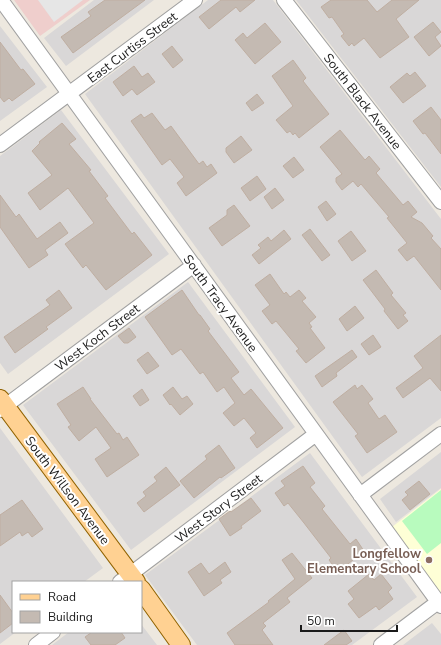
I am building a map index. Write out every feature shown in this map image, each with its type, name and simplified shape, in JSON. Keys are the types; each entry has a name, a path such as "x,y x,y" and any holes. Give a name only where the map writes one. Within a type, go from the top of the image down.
{"main road":[{"name":"South Willson Avenue","path":"2,405 129,579"},
{"path":"142,590 181,645"}],"street":[{"name":"South Tracy Avenue","path":"1,0 439,604"},
{"name":"East Curtiss Street","path":"0,145 195,0"},
{"name":"South Black Avenue","path":"284,0 441,202"},
{"name":"West Koch Street","path":"2,405 194,265"},
{"name":"West Story Street","path":"129,579 316,434"},
{"path":"360,495 441,434"},
{"path":"381,645 439,604"},
{"path":"36,645 52,633"}],"shaded area":[{"path":"14,0 90,0 40,36"},
{"path":"38,0 83,0 54,22"},
{"path":"94,0 154,0 66,66 44,38"},
{"path":"208,0 273,0 441,219 441,418 362,477 85,94"},
{"path":"296,0 441,0 441,187"},
{"path":"0,26 47,87 0,121"},
{"path":"61,110 169,254 8,374 0,363 0,156"},
{"path":"188,282 295,427 131,550 23,405"},
{"path":"0,428 103,568 85,581 12,581 12,633 15,633 0,644"},
{"path":"441,452 441,488 396,522 380,499"},
{"path":"310,453 417,597 352,645 197,645 145,575"},
{"name":"Longfellow Elementary School","path":"441,489 441,593 392,527"},
{"path":"432,623 441,634 441,645 403,645"},
{"path":"142,625 157,645 52,645 68,633 142,633"}],"green space":[{"path":"441,490 441,543 427,554 402,521"}],"building":[{"path":"105,0 145,0 73,53 61,37 91,16 88,12"},
{"path":"221,0 255,0 240,12 236,7 209,29 199,17"},
{"path":"331,0 367,0 377,12 392,0 419,0 396,19 409,37 380,58 364,38 354,46 352,43 349,46 341,36 344,34 332,17 329,18 321,7"},
{"path":"433,22 441,32 435,37 441,46 429,56 414,37"},
{"path":"265,23 281,42 255,64 235,40 243,33 247,38"},
{"path":"0,42 21,70 23,69 35,84 12,101 9,98 4,102 0,97"},
{"path":"172,46 183,60 173,68 162,54"},
{"path":"293,60 306,78 303,81 329,114 299,138 295,133 293,135 290,131 287,133 276,120 293,106 272,76"},
{"path":"134,66 142,77 148,73 155,82 137,95 132,89 123,96 113,82"},
{"path":"415,72 426,86 403,103 390,87 407,73 410,76"},
{"path":"257,94 264,103 252,111 246,103"},
{"path":"431,107 441,120 441,154 425,133 423,134 413,121"},
{"path":"152,113 165,130 171,126 199,164 203,161 207,167 211,164 217,173 186,196 177,183 184,177 170,159 162,165 131,121 141,114 144,118"},
{"path":"62,123 76,139 69,144 91,170 89,171 108,196 105,198 132,234 134,232 152,255 106,290 86,265 83,268 65,244 94,223 68,188 40,210 28,193 52,175 32,151 40,143 39,142"},
{"path":"340,130 365,160 369,156 380,169 376,173 403,205 408,201 417,212 411,217 422,223 433,236 431,238 441,249 441,290 414,256 407,261 398,250 407,243 387,218 389,217 361,184 358,187 353,181 342,190 336,182 336,178 342,174 320,147"},
{"path":"241,136 252,150 234,163 226,152 226,148"},
{"path":"294,157 304,170 293,178 283,166"},
{"path":"257,176 266,189 250,201 241,188"},
{"path":"275,188 284,200 272,209 264,197"},
{"path":"0,195 16,217 19,214 37,239 60,222 68,233 45,250 48,255 29,268 0,227"},
{"path":"326,201 336,214 327,221 318,207"},
{"path":"234,205 250,226 222,246 209,228 227,215 227,210"},
{"path":"310,229 330,255 322,261 302,235"},
{"path":"284,230 291,239 259,264 252,255 261,248 258,245 268,237 271,241"},
{"path":"351,231 366,251 352,261 338,241"},
{"path":"376,270 393,293 391,295 406,313 403,315 408,321 398,329 363,280"},
{"path":"270,274 284,294 286,292 290,297 299,290 306,298 302,301 316,317 309,323 312,327 310,328 325,348 306,363 296,351 299,349 276,321 272,324 262,311 270,305 255,285"},
{"path":"59,290 72,308 46,327 48,329 15,353 4,337 50,305 46,300"},
{"path":"182,290 210,329 208,331 239,372 231,378 244,395 251,389 283,428 257,448 250,438 256,433 244,418 234,426 223,413 235,403 224,387 217,392 203,372 200,374 181,349 172,355 145,317"},
{"path":"355,306 364,318 347,331 339,319"},
{"path":"129,328 136,337 128,343 124,343 118,336"},
{"path":"373,335 381,347 369,355 361,344"},
{"path":"441,335 441,391 430,378 403,398 396,388 423,368 414,356"},
{"path":"352,350 357,357 336,373 337,376 322,387 315,376"},
{"path":"148,352 159,366 147,374 137,360"},
{"path":"355,385 357,389 362,385 373,399 368,403 379,419 385,415 397,432 367,453 355,436 358,434 333,402"},
{"path":"83,387 90,399 117,434 119,433 123,440 127,437 139,455 107,477 95,459 111,448 96,427 79,441 68,427 71,425 57,404"},
{"path":"173,387 182,399 187,396 193,404 180,415 163,395"},
{"path":"142,389 149,400 140,406 133,396"},
{"path":"219,445 235,468 221,478 220,477 194,498 180,481 207,459 205,456"},
{"path":"303,466 315,483 310,487 325,506 322,509 350,544 356,539 364,551 338,572 329,560 331,558 304,523 288,503 284,506 275,493 285,486 281,481"},
{"path":"166,467 180,485 144,512 137,503 146,496 143,492 157,481 154,477"},
{"path":"419,481 430,494 410,510 402,500 408,495 405,492"},
{"path":"251,498 261,511 241,526 242,528 230,536 219,519"},
{"path":"22,500 43,529 32,537 28,532 22,536 20,532 0,546 0,515"},
{"path":"292,553 312,578 287,598 290,602 263,623 266,626 262,630 273,645 235,645 227,633 269,602 268,601 295,579 282,560"},
{"path":"225,562 231,572 220,580 222,583 204,596 188,572 201,563 209,574"},
{"path":"369,574 374,580 381,574 392,588 388,592 393,599 379,610 376,606 359,618 348,604 354,599 348,591"},
{"path":"0,595 12,612 12,624 0,633"},
{"path":"344,630 352,641 346,645 324,645"},
{"path":"91,633 122,633 125,638 115,645 91,645 85,637"}],"place":[{"name":"Longfellow Elementary School","path":"429,560"}]}
